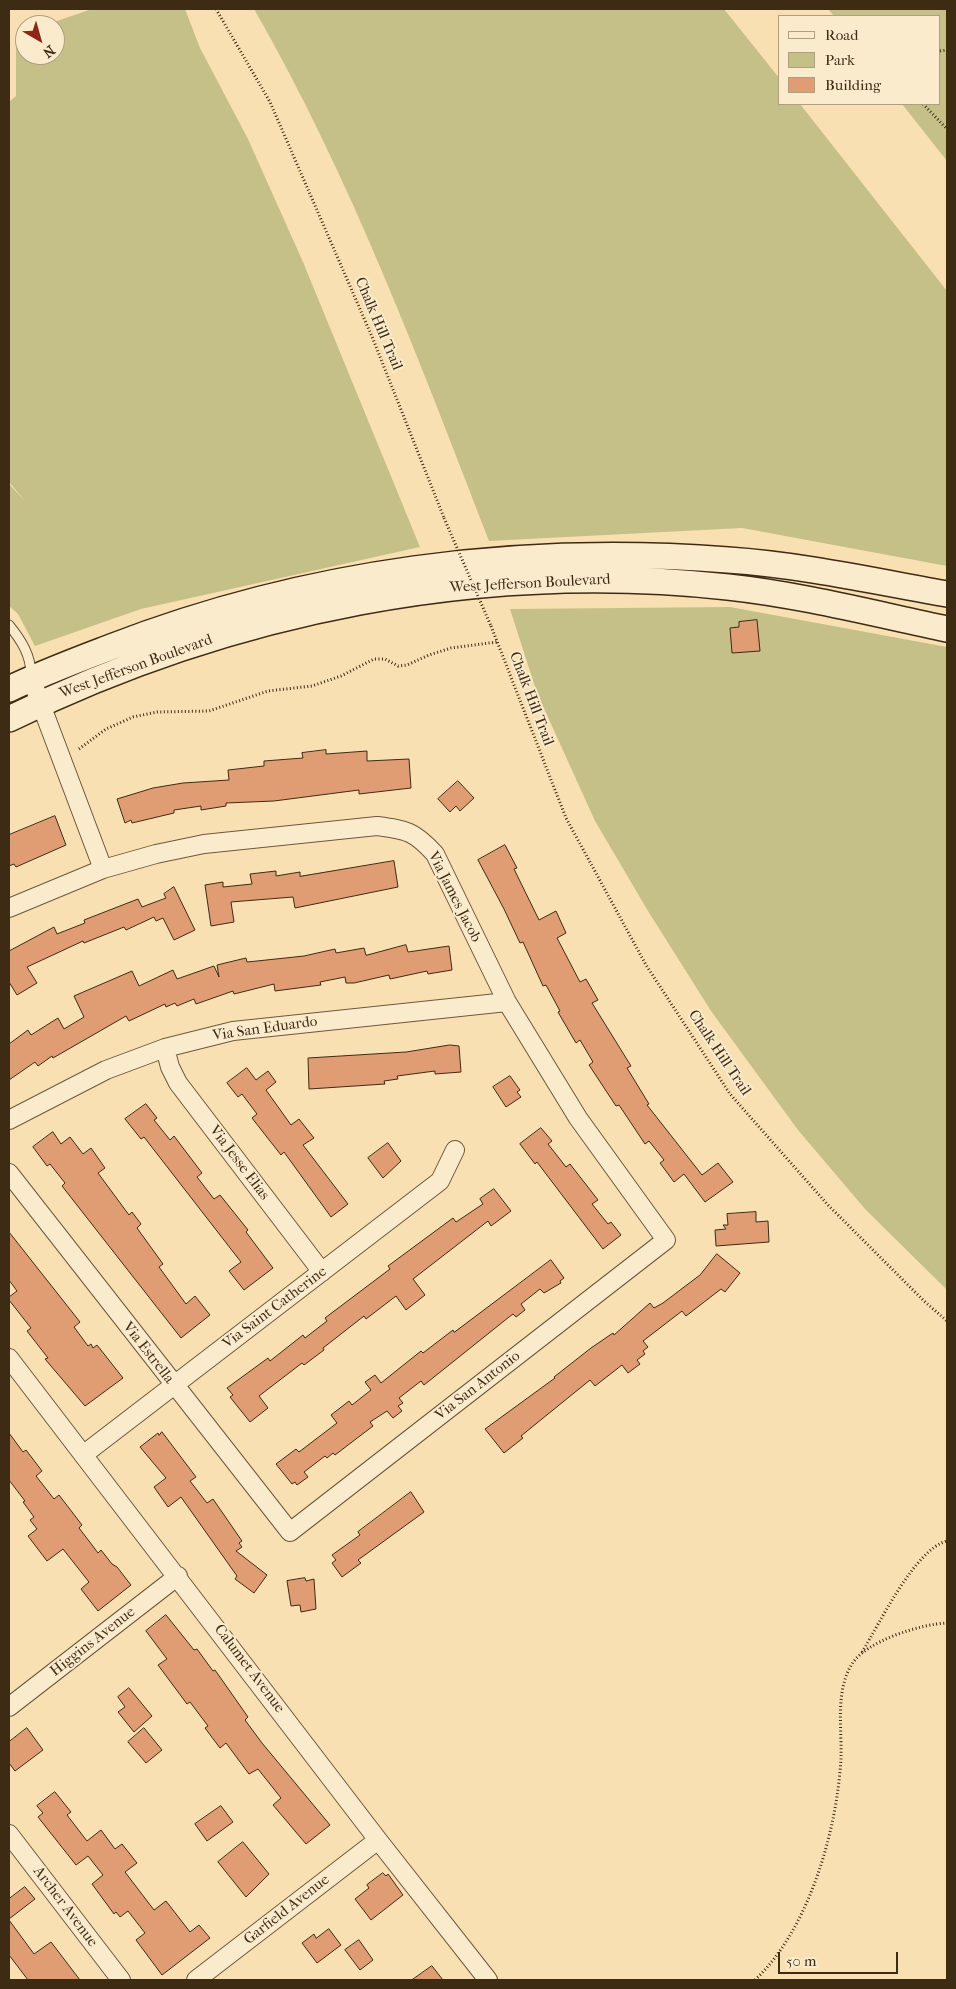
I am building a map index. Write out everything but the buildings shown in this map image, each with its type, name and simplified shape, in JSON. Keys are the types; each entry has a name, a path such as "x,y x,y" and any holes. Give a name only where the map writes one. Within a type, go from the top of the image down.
{"main road":[{"name":"West Jefferson Boulevard","path":"9,689 32,678 155,630 267,596 406,568 457,562 564,556 663,569 730,587 790,596 947,629"},
{"name":"West Jefferson Boulevard","path":"9,719 41,703 202,641 343,604 464,585 561,579 663,569 727,560 791,567 947,594"}],"street":[{"path":"32,678 103,870"},
{"name":"Via James Jacob","path":"9,908 103,870 204,844 377,826 406,830 422,840 435,854 507,1002 578,1118 666,1240"},
{"name":"Via San Eduardo","path":"9,1120 106,1070 166,1048 233,1031 507,1002"},
{"name":"Via Jesse Elias","path":"166,1048 170,1067 178,1083 322,1272"},
{"name":"Via Saint Catherine","path":"83,1455 440,1181 455,1150"},
{"name":"Via Estrella","path":"9,1173 173,1386 290,1532"},
{"name":"Via San Antonio","path":"290,1532 666,1240"},
{"name":"Calumet Avenue","path":"9,1358 178,1576 378,1840 488,1980"},
{"name":"Higgins Avenue","path":"9,1708 178,1576"},
{"name":"Archer Avenue","path":"9,1834 121,1980"},
{"name":"Garfield Avenue","path":"196,1980 378,1840"}],"lane":[{"path":"9,625 21,641 32,662 32,678"}],"path":[{"name":"Chalk Hill Trail","path":"216,9 270,102 373,339 444,518 491,626 566,818 646,965 730,1094 828,1205 924,1301 947,1321"},
{"path":"925,105 947,128"},
{"path":"79,750 106,730 133,717 157,712 209,711 268,691 312,686 341,676 374,659 385,659 398,666 407,666 429,654 451,648 497,642"},
{"path":"755,1980 786,1944 820,1864 833,1826 839,1787 842,1693 852,1664 862,1653 911,1570 927,1552 947,1541"},
{"path":"862,1653 881,1641 914,1629 947,1623"}],"green space":[{"path":"92,9 185,9 200,48 248,139 303,262 420,547 141,609 35,646 18,614 9,606 9,484 26,502 9,482 9,102 16,96 16,65 65,65 65,18"},
{"path":"254,9 724,9 778,76 778,105 801,105 947,291 947,566 742,528 489,541 382,270 322,138"},
{"path":"828,9 947,9 947,161 903,105 941,105 941,15 833,15"},
{"path":"730,607 947,647 947,1290 865,1209 798,1130 711,1011 648,911 595,821 537,693 510,609"}]}
